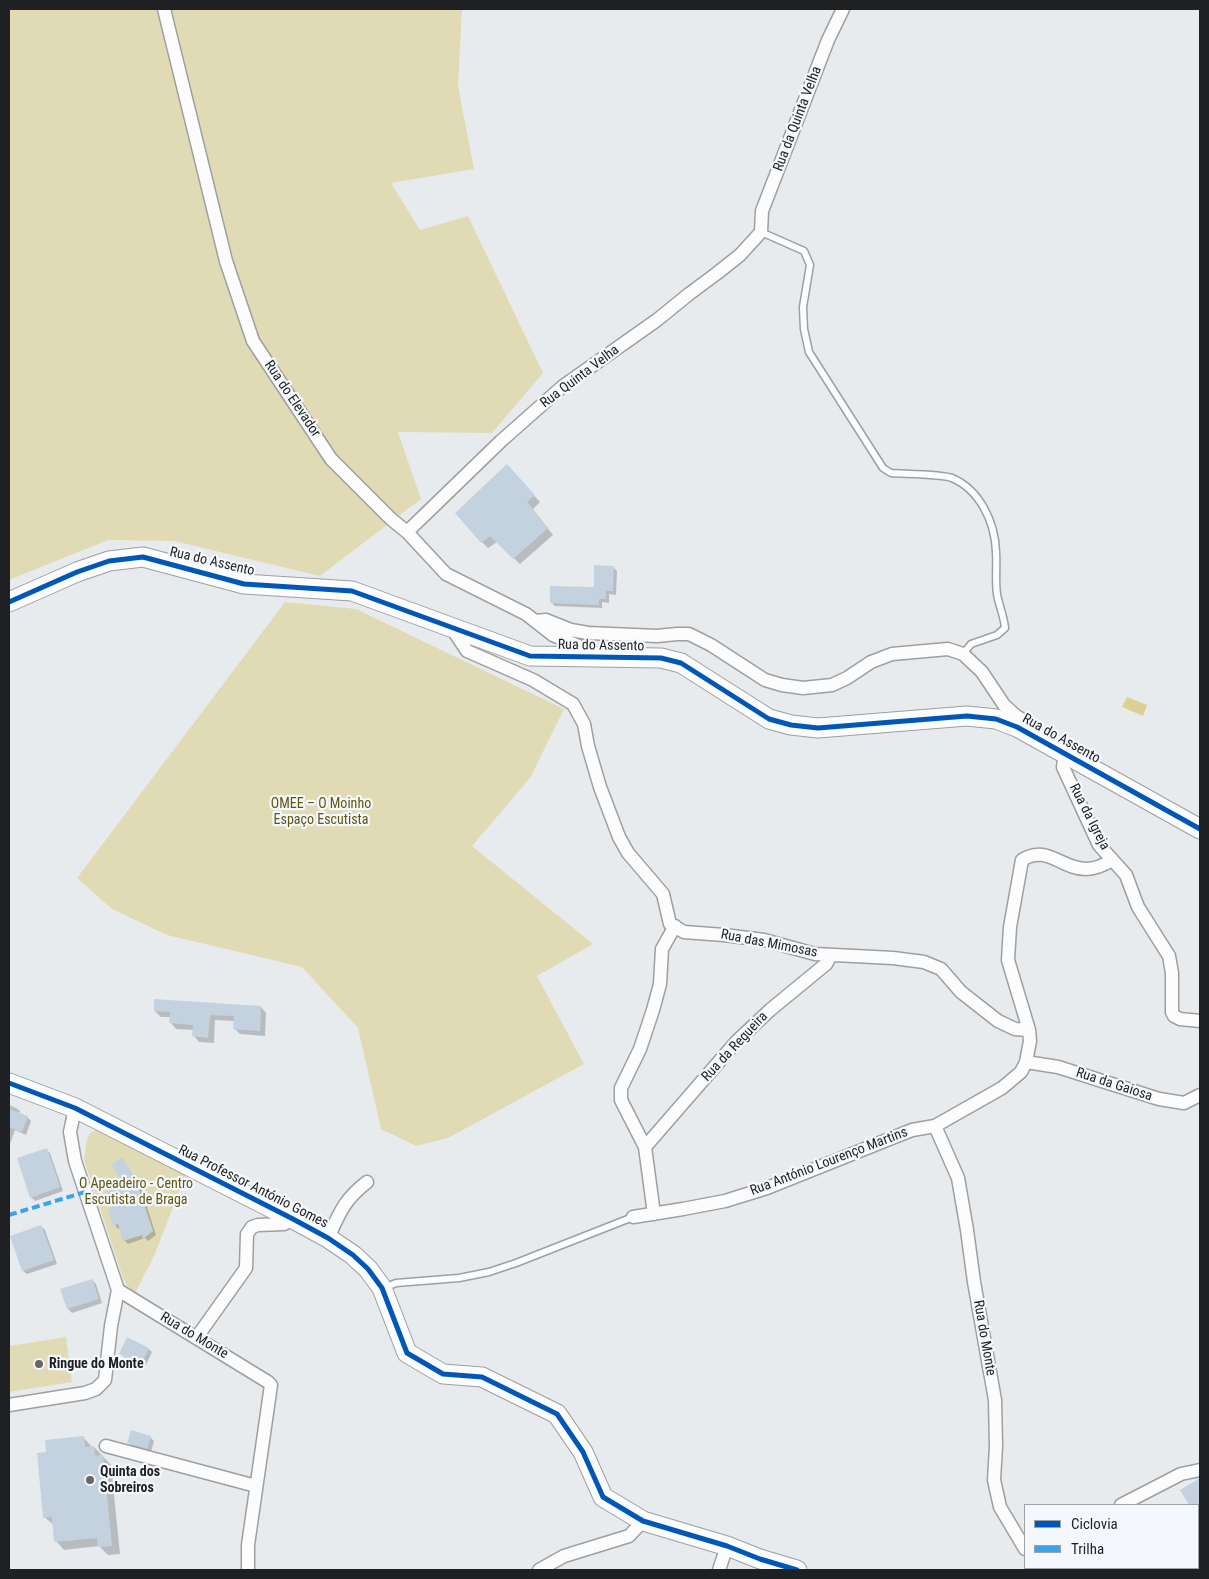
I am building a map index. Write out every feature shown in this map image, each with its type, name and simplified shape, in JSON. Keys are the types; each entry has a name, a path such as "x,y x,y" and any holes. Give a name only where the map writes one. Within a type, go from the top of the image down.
{"street":[{"name":"Rua do Elevador","path":"164,9 226,261 253,341 331,458 391,519 408,532 446,574 526,614 553,634 604,658"},
{"name":"Rua da Quinta Velha","path":"761,232 762,211 828,40 844,9"},
{"name":"Rua Quinta Velha","path":"408,532 501,441 562,387 657,320 740,255 761,232"},
{"name":"Rua do Assento","path":"9,602 76,572 109,560 143,557 244,584 352,591 530,656 661,658 681,663 769,719 791,725 818,728 967,716 996,719 1017,727 1200,830"},
{"path":"535,621 546,620 571,630 588,633 657,636 689,634 711,645 765,680 803,688 832,685 848,678 871,662 892,654 948,649 963,654 982,672 1004,705 1016,716 1052,738 1061,752"},
{"path":"451,627 467,651 533,680 573,704 584,724 588,746 600,787 619,837 628,853 663,894 670,924 675,926 662,948 660,984 640,1049 621,1088 621,1100 645,1147 654,1214"},
{"name":"Rua da Igreja","path":"1061,752 1063,767 1099,845 1126,875 1138,907 1169,956 1172,1012 1174,1016 1180,1019 1200,1021"},
{"path":"1026,1062 1030,1041 1029,1030 1008,960 1010,927 1022,860 1029,856 1042,854 1071,866 1086,869 1100,866 1112,860"},
{"name":"Rua das Mimosas","path":"675,926 684,932 764,940 815,954 893,958 924,962 941,969 961,992 998,1021 1016,1029 1029,1030"},
{"name":"Rua da Regueira","path":"645,1147 737,1041 770,1010 826,964 831,955"},
{"name":"Rua da Gaiosa","path":"1026,1062 1058,1067 1158,1099 1184,1103 1200,1095"},
{"name":"Rua António Lourenço Martins","path":"633,1217 724,1201 767,1188 912,1130 935,1126 1002,1088 1021,1072 1026,1062"},
{"name":"Rua Professor António Gomes","path":"9,1083 75,1108 293,1219 328,1238 353,1255 368,1268 382,1288 407,1354 443,1374 482,1377 557,1414 583,1452 603,1496 643,1521 727,1546 760,1559 797,1570"},
{"path":"9,1405 85,1393 96,1389 105,1380 111,1326 118,1290 75,1161 70,1132 75,1108"},
{"name":"Rua do Monte","path":"935,1126 958,1178 967,1230 974,1282 995,1400 996,1446 994,1480 1000,1507 1024,1546"},
{"path":"328,1238 343,1206 352,1194 367,1182"},
{"path":"197,1337 246,1268 248,1234 252,1227 284,1224 293,1219"},
{"name":"Rua do Monte","path":"118,1290 197,1337 268,1382 271,1386 248,1545 248,1570"},
{"path":"106,1446 256,1486"},
{"path":"1123,1504 1181,1474 1200,1470"},
{"path":"539,1570 564,1556 629,1536 643,1521"},
{"path":"719,1570 727,1546"}],"lane":[{"path":"761,232 804,251 810,265 804,307 804,329 809,352 883,468 891,472 950,477 966,486 981,502 992,526 996,550 997,595 1004,615 1005,628 998,635 971,644 963,654"},
{"name":"Rua António Lourenço Martins","path":"382,1288 396,1283 460,1278 489,1272 633,1217"}],"green space":[{"path":"9,9 462,9 458,86 474,169 391,183 420,230 468,216 543,373 492,433 398,432 421,499 320,576 174,541 108,540 9,580"},
{"name":"OMEE – O Moinho Espaço Escutista","path":"285,602 356,609 564,709 530,778 472,846 593,944 537,976 584,1064 448,1138 416,1146 381,1129 358,1028 302,967 167,935 112,909 77,878"},
{"name":"O Apeadeiro - Centro Escutista de Braga","path":"96,1130 186,1174 154,1256 135,1293 128,1287 123,1278 84,1160 87,1139 90,1133"},
{"name":"Ringue do Monte","path":"66,1337 72,1382 9,1392 9,1346"}],"shaded area":[{"path":"1127,697 1147,705 1143,716 1122,707"}],"building":[{"path":"507,464 535,495 527,502 548,528 513,559 490,536 481,543 455,513"},
{"path":"594,565 614,566 613,591 606,591 606,599 599,599 599,605 550,603 550,586 594,587"},
{"path":"154,999 261,1006 260,1031 233,1029 234,1016 210,1015 208,1038 192,1036 193,1025 169,1023 170,1012 154,1011"},
{"path":"9,1109 28,1116 22,1132 9,1127"},
{"path":"47,1148 60,1187 30,1198 17,1158"},
{"path":"122,1157 136,1180 153,1231 143,1239 142,1235 123,1241 118,1224 113,1226 108,1209 112,1207 106,1189 124,1183 111,1165"},
{"path":"41,1225 54,1260 22,1271 10,1236"},
{"path":"92,1279 99,1299 67,1309 60,1289"},
{"path":"127,1337 149,1348 141,1364 119,1354"},
{"path":"131,1430 151,1436 147,1449 127,1443"},
{"path":"84,1436 85,1447 94,1446 95,1456 103,1455 112,1546 98,1547 97,1538 54,1542 52,1517 43,1518 37,1453 46,1452 45,1440"},
{"path":"1200,1478 1200,1505 1188,1504 1180,1490"}],"marked path":[{"path":"9,1215 85,1192"}],"cycle path":[{"path":"9,602 77,572 109,561 143,557 244,584 352,591 530,656 661,658 681,663 769,719 791,725 818,728 967,716 996,719 1017,727 1200,829"},
{"path":"9,1083 75,1108 293,1219 328,1238 353,1255 368,1269 382,1288 407,1353 443,1374 482,1377 557,1414 583,1452 603,1497 643,1521 727,1546 760,1559 797,1570"}],"place":[{"name":"Ringue do Monte","path":"39,1364"},
{"name":"Quinta dos Sobreiros","path":"90,1480"}]}
